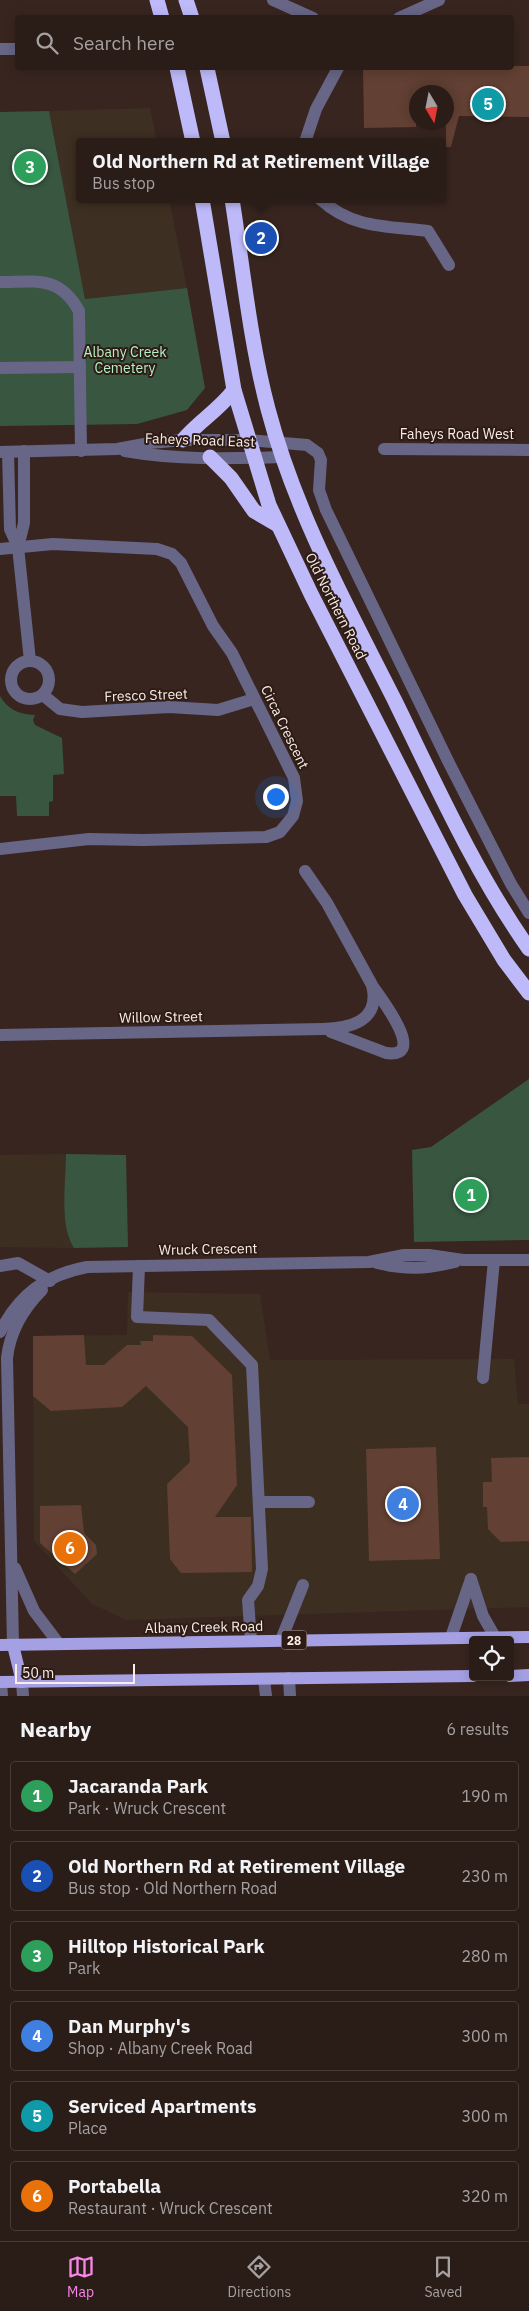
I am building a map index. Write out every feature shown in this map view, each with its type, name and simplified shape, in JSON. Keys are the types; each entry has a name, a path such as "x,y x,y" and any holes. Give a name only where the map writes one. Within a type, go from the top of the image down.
{"highway":[{"path":"157,0 161,15"},
{"path":"177,70 192,138"},
{"path":"207,70 222,138"},
{"name":"Old Northern Road","path":"203,203 234,390 266,497 311,594 465,895 504,960 529,992"},
{"name":"Old Northern Road","path":"233,203 260,366 277,441 299,506 446,805 486,880 529,949"},
{"path":"183,440 197,424 219,408 234,390"},
{"path":"210,457 231,478 254,511 278,524"}],"main road":[{"name":"Albany Creek Road","path":"6,1645 469,1637"},
{"name":"Albany Creek Road","path":"514,1637 529,1637"},
{"path":"6,1645 22,1682"},
{"path":"514,1676 529,1675"},
{"path":"0,1681 469,1676"}],"street":[{"path":"273,0 306,15"},
{"path":"406,15 439,0"},
{"path":"0,49 15,49"},
{"path":"306,138 316,109 337,70"},
{"path":"324,203 332,210 360,224 428,231 449,265"},
{"path":"0,282 42,282 58,286 71,296 79,311 81,451"},
{"path":"0,368 80,367"},
{"name":"Faheys Road East","path":"4,452 117,449 150,442 183,440 277,441"},
{"path":"277,441 308,445 318,453 321,460 319,490 326,510 450,765 511,884 529,913"},
{"name":"Faheys Road East","path":"117,449 150,456 282,457"},
{"name":"Faheys Road West","path":"384,449 529,450"},
{"path":"4,452 10,529 18,547 30,661"},
{"path":"18,547 24,523 24,452"},
{"name":"Circa Crescent","path":"0,849 83,839 258,838 280,832 288,824 297,806 295,782 232,653 210,621 181,564 172,554 162,550 92,545 18,547"},
{"path":"0,549 18,547"},
{"path":"30,661 41,664 49,673 49,685 43,695 32,700 19,696 6,673 30,661"},
{"name":"Fresco Street","path":"43,695 60,709 82,712 169,707 214,710 254,699"},
{"name":"Willow Street","path":"305,871 328,903 371,983 403,1035 404,1043 400,1051 394,1054 383,1052 323,1029"},
{"name":"Willow Street","path":"0,1035 350,1027 366,1017 373,1003 371,983"},
{"name":"Wruck Crescent","path":"0,1332 13,1308 24,1296 50,1281 86,1268 368,1262 404,1255 428,1255 463,1260 529,1260"},
{"path":"483,1378 494,1260"},
{"path":"0,1266 18,1263 50,1281"},
{"path":"139,1266 137,1317 209,1320 252,1365 262,1569 258,1586 248,1600 251,1641"},
{"name":"Wruck Crescent","path":"6,1645 11,1558 5,1499 3,1416 7,1358 12,1333 28,1305 50,1281"},
{"path":"259,1502 310,1502"},
{"path":"11,1558 34,1611 59,1644"},
{"path":"451,1637 471,1579 483,1616 494,1636"},
{"path":"281,1640 303,1585"},
{"path":"289,1678 290,1696"},
{"path":"264,1679 266,1696"},
{"path":"0,1681 2,1696"},
{"path":"22,1682 23,1696"}],"shaded area":[{"path":"150,108 156,138 76,138 76,203 170,203 187,288 85,299 49,111"},
{"path":"66,1154 66,1226 69,1239 74,1248 0,1247 0,1155"},
{"path":"128,1292 260,1294 270,1360 514,1359 518,1404 529,1404 529,1607 126,1620 92,1604 34,1541 33,1336 127,1335"}],"green space":[{"name":"Albany Creek Cemetery","path":"49,111 85,299 187,288 205,388 187,410 137,424 0,426 0,112"},
{"path":"0,696 15,711 35,715 33,720 35,725 62,738 64,774 53,775 53,801 49,802 49,816 17,816 16,796 0,796"},
{"path":"529,1079 529,1240 414,1242 412,1150 431,1147"},
{"path":"66,1154 126,1155 128,1247 74,1248 66,1228"}],"building":[{"path":"514,66 529,66 529,117 459,116 451,147 446,147 446,130 454,130 454,85 409,85 409,127 364,128 363,70 514,70"},
{"path":"84,1335 86,1365 104,1365 127,1345 141,1345 140,1341 153,1341 153,1335 192,1336 232,1375 237,1485 215,1517 251,1517 252,1572 181,1573 170,1559 167,1484 190,1462 188,1427 146,1386 122,1407 51,1411 33,1396 33,1336"},
{"path":"436,1447 440,1559 369,1561 366,1449"},
{"path":"529,1457 529,1541 501,1542 488,1529 487,1507 483,1507 483,1482 492,1482 491,1458"},
{"path":"81,1505 84,1533 96,1545 97,1554 75,1574 40,1543 40,1506"}],"place":[{"name":"Serviced Apartments","path":"488,104"},
{"name":"Hilltop Historical Park","path":"30,167"},
{"name":"Old Northern Rd at Retirement Village","path":"261,238"},
{"name":"Jacaranda Park","path":"471,1195"},
{"name":"Dan Murphy's","path":"403,1504"},
{"name":"Portabella","path":"70,1548"}]}
